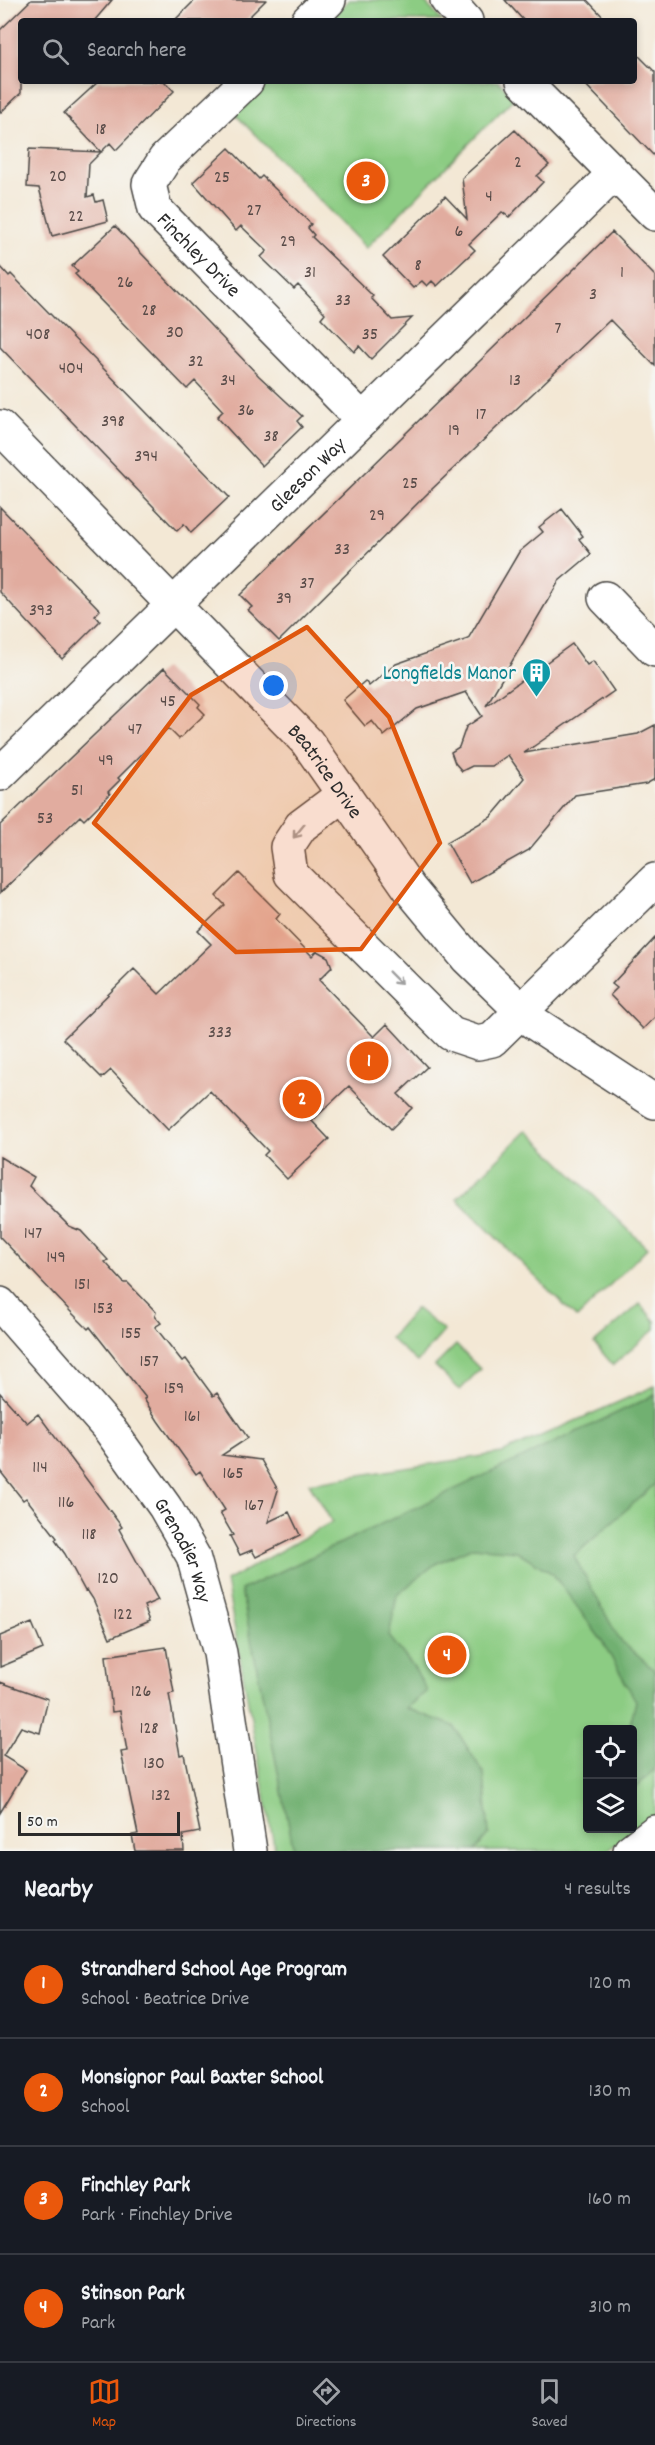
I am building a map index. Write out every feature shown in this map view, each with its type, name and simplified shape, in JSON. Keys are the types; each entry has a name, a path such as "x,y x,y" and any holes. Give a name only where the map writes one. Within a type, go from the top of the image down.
{"street":[{"path":"311,18 329,0"},
{"path":"447,0 463,18"},
{"name":"Finchley Drive","path":"244,84 165,159 149,184 155,209 362,419"},
{"path":"526,84 655,214"},
{"name":"Gleeson Way","path":"0,774 614,174"},
{"name":"Beatrice Drive","path":"0,427 307,742 375,842 435,921 467,958 523,1012 565,1044 651,1092"},
{"path":"605,598 655,650"},
{"path":"344,794 301,826 287,847 291,874 451,1034 478,1043 492,1040 523,1012 655,880"},
{"name":"Grenadier Way","path":"0,1304 110,1430 165,1507 193,1556 220,1653 250,1851"},
{"path":"630,1851 655,1832"}],"highlighted area":[{"path":"307,627 389,717 440,843 361,949 236,952 94,823 191,695"}],"green space":[{"path":"349,0 423,0 439,18 331,18"},
{"path":"265,84 501,84 514,98 366,248 235,114"},
{"path":"527,1130 647,1248 577,1318 457,1199"},
{"path":"640,1304 655,1321 655,1329 613,1365 594,1343"},
{"path":"416,1308 444,1331 417,1362 390,1338"},
{"path":"456,1345 480,1369 460,1390 435,1366"},
{"path":"655,1386 655,1817 637,1829 637,1725 583,1725 583,1833 632,1833 606,1851 275,1851 226,1581 332,1522 309,1483 502,1453"},
{"path":"655,1395 655,1484 574,1556 619,1639 655,1671 655,1769 637,1786 637,1725 630,1725 636,1701 602,1641 553,1574 517,1551 473,1547 435,1564 397,1595 389,1636 414,1668 427,1691 406,1708 454,1726 484,1774 489,1834 475,1851 294,1851 241,1590"}],"building":[{"path":"31,0 112,0 97,18 18,18 18,84 21,84 21,93 0,113 0,30"},
{"path":"195,0 266,0 248,18 177,18"},
{"path":"505,0 587,0 604,18 521,18"},
{"path":"637,54 655,72 655,157 585,84 637,84"},
{"path":"96,84 167,84 174,91 116,150 110,143 101,152 64,113"},
{"path":"515,130 549,165 537,176 543,182 509,217 502,212 469,244 475,250 437,286 432,281 427,286 422,281 413,288 383,257 445,196 467,219 462,178"},
{"path":"229,148 259,179 262,176 311,224 308,228 314,235 312,237 373,296 371,298 392,320 412,318 371,359 359,346 354,352 321,318 325,313 298,285 294,289 261,257 267,251 241,226 236,231 193,182"},
{"path":"29,149 101,152 89,164 87,197 94,195 96,202 103,200 108,221 52,236 39,188 27,187"},
{"path":"115,226 259,376 302,416 297,421 302,427 262,466 217,417 223,411 195,381 187,389 75,274 78,272 72,266"},
{"path":"612,232 655,276 655,366 610,320 431,490 279,641 248,610 252,607 240,595"},
{"path":"0,266 9,276 11,274 229,497 191,533 184,524 177,531 0,347"},
{"path":"0,507 100,610 95,615 100,621 62,659 0,592"},
{"name":"Longfields Manor","path":"562,509 583,536 579,539 591,554 559,581 486,706 572,644 587,665 593,661 614,691 524,753 638,734 655,725 655,779 646,784 575,795 529,850 470,883 447,842 491,817 524,778 508,755 492,766 472,766 462,771 455,763 451,752 459,747 466,727 482,716 466,692 417,709 384,736 372,721 365,726 343,700 365,681 369,686 396,664 468,639 519,552 543,532 539,527"},
{"path":"164,668 200,704 198,707 205,714 179,739 168,728 118,778 120,780 108,792 110,794 84,820 80,816 0,893 0,825"},
{"path":"239,873 280,914 276,919 312,956 317,951 328,957 332,967 319,980 374,1037 387,1024 427,1067 398,1094 412,1108 391,1129 349,1086 312,1121 329,1139 287,1179 264,1155 268,1151 210,1091 168,1130 111,1070 102,1078 63,1039 134,969 159,994 211,944 198,931 225,905 216,896"},
{"path":"655,938 655,1017 643,1029 610,995 617,988 612,984"},
{"path":"0,1157 34,1177 29,1186 69,1226 81,1231 108,1260 105,1262 124,1283 128,1283 156,1312 155,1316 161,1323 155,1327 182,1361 186,1359 213,1396 217,1393 248,1438 222,1455 261,1460 278,1490 268,1522 289,1512 300,1535 256,1557 252,1550 240,1555 230,1536 233,1535 220,1513 225,1510 200,1471 196,1474 158,1421 144,1399 146,1398 90,1327 88,1329 70,1311 0,1237"},
{"path":"0,1393 27,1423 38,1414 122,1527 119,1529 158,1600 144,1606 150,1621 110,1638 93,1599 87,1590 85,1591 55,1540 57,1538 26,1498 23,1500 0,1471"},
{"path":"32,1623 43,1649 0,1667 0,1636"},
{"path":"166,1647 174,1693 169,1694 180,1755 184,1754 200,1832 183,1835 184,1851 135,1851 132,1835 138,1834 121,1752 127,1751 120,1711 112,1712 106,1656"},
{"path":"0,1682 48,1699 40,1733 21,1727 3,1756 26,1770 0,1813"}],"place":[{"name":"Finchley Park","path":"366,181"},
{"name":"Longfields Manor","path":"537,698"},
{"name":"Strandherd School Age Program","path":"369,1061"},
{"name":"Monsignor Paul Baxter School","path":"302,1099"},
{"name":"Stinson Park","path":"447,1655"}]}
